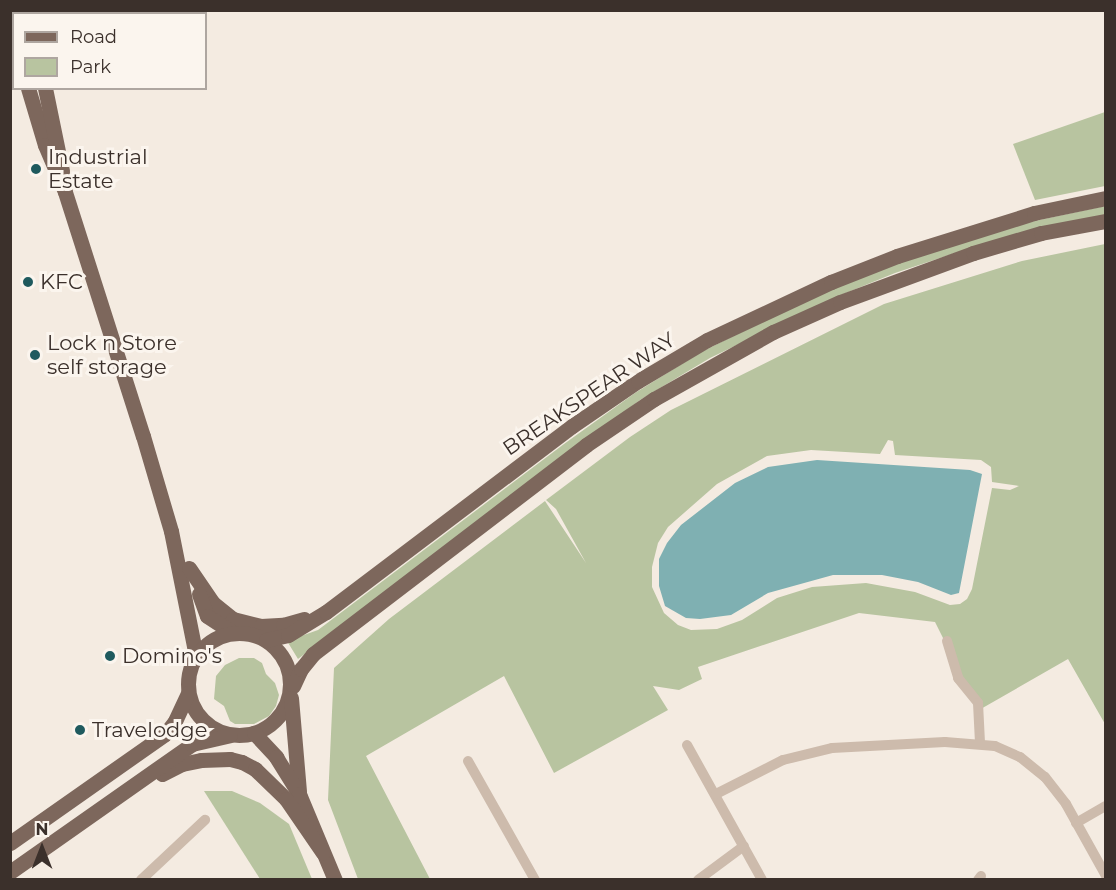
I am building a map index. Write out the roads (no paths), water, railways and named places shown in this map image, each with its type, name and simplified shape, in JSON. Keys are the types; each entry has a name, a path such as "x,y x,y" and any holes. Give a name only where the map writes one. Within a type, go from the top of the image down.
{"main road":[{"path":"29,90 45,145 65,192 171,531 196,656"},
{"path":"45,90 65,192"},
{"name":"BREAKSPEAR WAY","path":"266,640 288,635 326,612 572,426 638,381 708,340 812,290 897,256 1034,213 1106,198"},
{"name":"BREAKSPEAR WAY","path":"292,692 301,669 313,654 586,445 654,399 773,332 840,302 973,253 1041,233 1106,221"},
{"path":"171,531 189,568 207,616 233,633"},
{"path":"189,568 213,603 233,619 261,626 283,625 326,612"},
{"path":"10,843 165,734 175,721 188,693 188,680 196,656 209,642 233,633 245,633 266,640 288,668 292,692 299,794"},
{"path":"10,872 192,744 230,735 254,734 268,727 281,715 292,692"},
{"path":"188,693 201,718 210,726 230,735"},
{"path":"254,734 276,757 299,794 335,879"},
{"path":"121,796 182,764 216,758 230,759 255,769 279,792 323,853"}],"street":[{"path":"947,640 958,678 978,704 980,743"},
{"path":"716,794 776,763 812,752 911,744 980,743 1008,751 1034,767 1057,791 1106,876"},
{"path":"687,745 762,879"},
{"path":"468,761 535,879"},
{"path":"1076,823 1106,806"},
{"path":"141,879 205,820"},
{"path":"698,879 744,846"}],"water":[{"path":"817,460 970,470 982,474 959,593 951,595 918,582 882,575 833,575 768,593 731,615 700,619 686,618 665,606 659,586 659,559 667,543 681,525 735,483 768,467"}],"place":[{"name":"Industrial Estate","path":"36,169"},
{"name":"KFC","path":"28,282"},
{"name":"Lock n Store self storage","path":"35,355"},
{"name":"Domino's","path":"110,656"},
{"name":"Travelodge","path":"80,730"}]}
